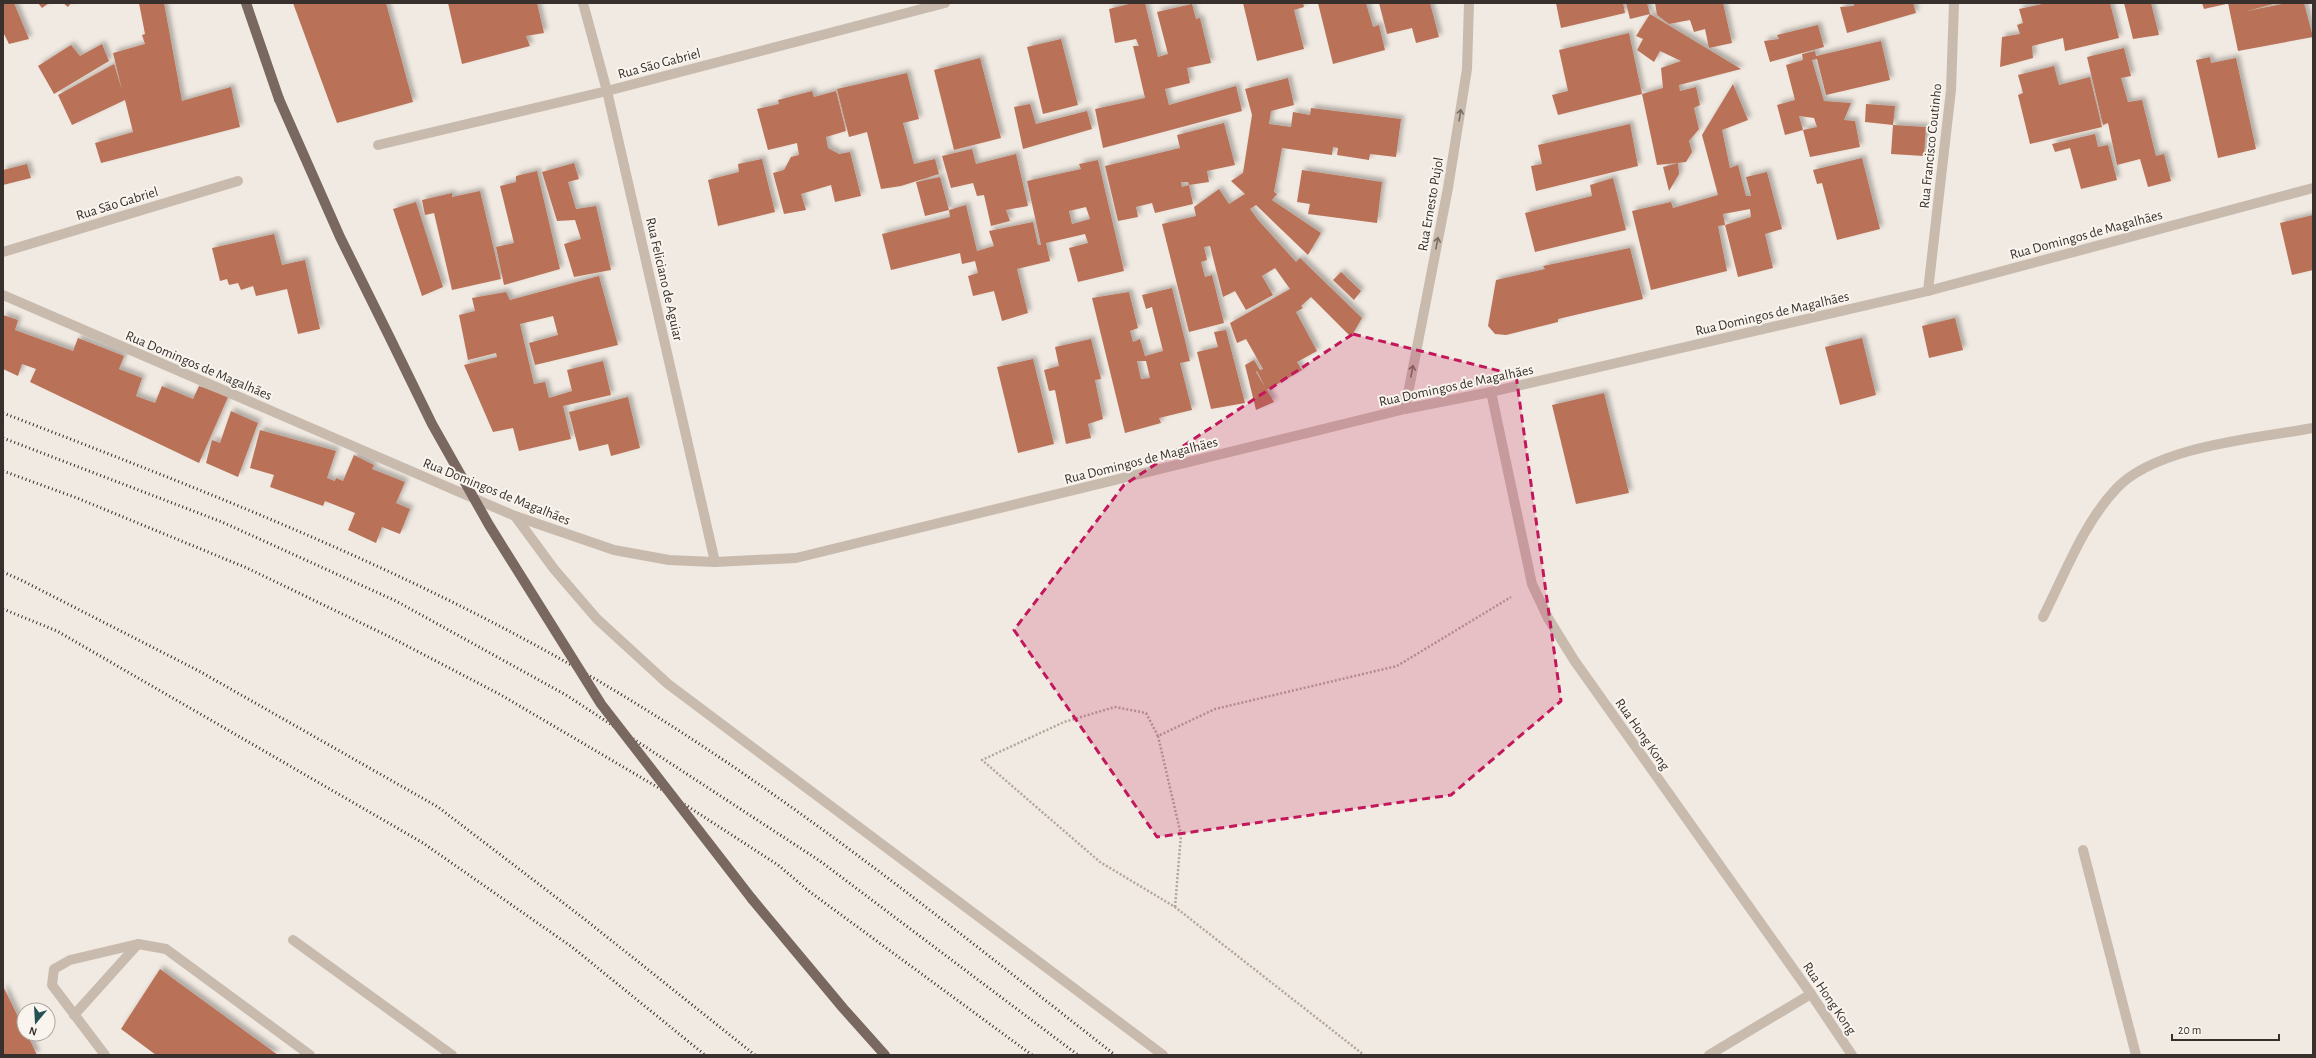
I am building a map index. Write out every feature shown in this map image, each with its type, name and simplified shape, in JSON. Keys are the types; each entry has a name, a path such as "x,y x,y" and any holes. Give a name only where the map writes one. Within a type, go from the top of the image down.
{"main road":[{"path":"246,3 279,99 340,237 432,424 489,525 601,704 752,899 842,1008 885,1055"}],"street":[{"name":"Rua Feliciano de Aguiar","path":"583,3 607,91 715,562"},
{"name":"Rua São Gabriel","path":"378,145 607,91 946,3"},
{"name":"Rua Ernesto Pujol","path":"1405,409 1448,188 1467,69 1470,3"},
{"name":"Rua Francisco Coutinho","path":"1928,291 1952,90 1954,3"},
{"name":"Rua São Gabriel","path":"3,252 238,181"},
{"name":"Rua Domingos de Magalhães","path":"3,295 516,516 614,550 669,560 715,562 796,558 1405,409 1491,392 1928,291 2313,188"},
{"name":"Rua Hong Kong","path":"1491,392 1532,584 1548,618 1574,660 1812,994 1852,1055"},
{"path":"2043,617 2094,517 2117,488 2149,464 2196,450 2313,428"},
{"path":"516,516 554,569 597,619 668,684 1163,1055"},
{"path":"2083,850 2136,1055"},
{"path":"293,940 452,1055"},
{"path":"74,1015 138,944"},
{"path":"105,1055 52,986 54,969 70,960 138,944 166,949 310,1055"},
{"path":"1709,1055 1812,994"}],"path":[{"path":"1158,736 1215,709 1397,666 1532,584"},
{"path":"1175,907 1181,835 1158,736 1146,713 1115,708 1064,722 982,760 1100,862 1175,907 1364,1055"}],"highlighted area":[{"path":"1353,334 1516,375 1561,701 1451,795 1157,837 1014,630 1124,485"}],"building":[{"path":"3,3 14,3 29,39 9,44 3,32"},
{"path":"38,3 49,3 42,8"},
{"path":"63,3 71,3 68,7"},
{"path":"139,3 164,3 182,101 231,87 240,127 101,163 95,143 133,132 125,100 72,125 58,95 114,64 122,90 113,53 145,44 142,35 145,34"},
{"path":"293,3 386,3 413,102 337,123"},
{"path":"448,3 537,3 544,33 526,36 530,46 462,64"},
{"path":"1133,3 1145,3 1158,57 1168,54 1157,12 1192,4 1196,19 1200,18 1211,63 1187,68 1190,83 1165,89 1169,105 1236,86 1242,111 1103,148 1095,109 1145,98 1133,46 1139,46 1136,39 1115,43 1109,9"},
{"path":"1243,3 1303,3 1304,7 1294,10 1304,49 1257,61"},
{"path":"1318,3 1366,3 1373,27 1379,25 1385,50 1333,64"},
{"path":"1379,3 1430,3 1439,37 1416,43 1412,28 1387,34"},
{"path":"1556,3 1623,3 1625,13 1561,28"},
{"path":"1626,3 1647,3 1650,14 1630,19"},
{"path":"1655,3 1723,3 1732,43 1709,48 1705,29 1694,32 1690,20 1669,24 1657,15"},
{"path":"1854,3 1913,3 1916,13 1847,33 1840,7 1854,6"},
{"path":"2047,3 2110,3 2119,38 2065,51 2063,38 2032,46 2033,58 2000,67 2002,37 2020,34 2017,25 2023,23 2019,9"},
{"path":"2124,3 2151,3 2159,35 2133,39"},
{"path":"2202,3 2226,3 2226,4 2204,9"},
{"path":"2228,3 2277,3 2247,11 2287,3 2304,3 2313,37 2238,51"},
{"path":"1650,14 1741,69 1679,85 1680,91 1696,87 1700,105 1694,108 1699,129 1689,141 1692,152 1686,162 1657,165 1642,94 1663,88 1661,68 1681,61 1660,51 1654,62 1637,50 1643,39 1636,36"},
{"path":"1818,25 1824,47 1770,62 1764,41 1779,39 1777,35"},
{"path":"1629,33 1642,94 1558,115 1552,95 1568,91 1559,50"},
{"path":"1061,39 1078,105 1043,114 1027,47"},
{"path":"1881,41 1890,80 1826,95 1817,59 1812,60 1824,101 1851,103 1844,120 1855,121 1860,147 1810,157 1803,130 1785,135 1777,105 1795,100 1786,65 1803,60 1802,54 1815,51 1816,56","holes":["1799,116 1814,118 1817,127 1803,130"]},
{"path":"102,44 109,61 54,94 38,66 71,45 80,56"},
{"path":"2124,48 2131,76 2121,78 2128,102 2142,100 2156,156 2164,154 2171,181 2148,187 2140,159 2117,165 2108,123 2103,125 2087,57"},
{"path":"2210,57 2211,63 2236,58 2256,149 2218,158 2196,60"},
{"path":"980,58 1001,138 954,150 934,70"},
{"path":"2054,66 2059,85 2090,77 2102,127 2030,144 2018,95 2023,93 2018,75"},
{"path":"907,73 919,119 903,123 914,164 935,159 939,174 901,186 881,189 867,132 849,137 837,89"},
{"path":"1288,78 1294,105 1271,111 1269,124 1291,127 1293,112 1310,115 1311,108 1401,119 1396,157 1370,154 1369,160 1337,155 1338,148 1333,147 1332,155 1282,148 1274,192 1277,194 1272,200 1321,233 1308,255 1256,205 1250,209 1296,262 1300,258 1362,318 1351,337 1311,297 1301,306 1303,308 1296,312 1317,351 1297,362 1302,370 1267,390 1274,402 1256,410 1245,365 1254,360 1260,370 1263,369 1246,339 1237,343 1230,323 1290,289 1275,268 1262,276 1273,295 1246,310 1235,291 1223,297 1210,246 1204,247 1207,260 1201,262 1205,277 1212,275 1224,323 1189,332 1162,224 1196,216 1194,207 1219,189 1229,204 1245,194 1231,181 1243,173 1252,115 1245,89","holes":["1257,371 1265,387 1256,372"]},
{"path":"1733,84 1748,120 1722,130 1730,168 1738,165 1746,196 1751,196 1746,177 1767,172 1782,229 1765,234 1773,268 1738,277 1725,225 1718,226 1727,271 1651,290 1632,211 1671,202 1673,208 1718,195 1702,135","holes":["1750,209 1751,217 1725,225 1723,214"]},
{"path":"812,91 814,97 836,91 846,131 826,137 828,148 839,154 850,152 861,196 835,202 831,185 801,194 806,210 784,214 773,173 784,170 791,157 799,155 797,143 768,150 757,109 779,104 778,100"},
{"path":"1030,104 1036,124 1087,111 1092,129 1023,149 1014,107"},
{"path":"1866,104 1895,106 1893,125 1865,122"},
{"path":"1224,123 1235,165 1207,171 1209,182 1189,185 1193,204 1155,213 1152,203 1136,207 1138,217 1118,221 1105,166 1180,148 1177,135","holes":["1181,182 1188,182 1189,185 1182,187"]},
{"path":"1630,124 1638,166 1536,191 1531,166 1542,164 1538,145"},
{"path":"1893,125 1926,127 1924,156 1891,154"},
{"path":"2095,134 2098,147 2108,145 2117,180 2081,189 2070,148 2055,152 2052,144"},
{"path":"972,149 976,164 1016,154 1028,206 1006,210 1010,221 991,226 984,195 977,196 973,183 951,188 942,156"},
{"path":"1862,158 1880,229 1837,240 1822,183 1817,184 1813,170"},
{"path":"762,159 775,212 718,226 708,180 739,172 738,164"},
{"path":"1098,160 1124,271 1078,282 1069,248 1088,243 1085,234 1046,243 1050,261 1017,269 1028,313 1002,321 994,291 973,296 968,276 978,273 975,261 962,264 960,253 891,270 882,234 950,217 949,210 966,205 977,251 994,246 989,231 1033,222 1038,245 1041,245 1027,181 1081,169 1079,164","holes":["1086,207 1090,219 1072,224 1069,211"]},
{"path":"574,163 579,179 568,182 576,209 596,206 611,270 574,277 564,244 581,239 575,220 557,221 542,172"},
{"path":"1678,163 1679,174 1669,191 1663,167"},
{"path":"27,164 31,178 3,185 3,170"},
{"path":"1302,170 1382,182 1377,223 1308,214 1310,204 1297,202"},
{"path":"537,171 560,269 504,285 496,247 514,243 500,186 516,182 516,176"},
{"path":"940,177 949,210 925,216 916,182"},
{"path":"1613,178 1626,230 1535,252 1525,213 1592,196 1590,185"},
{"path":"480,191 501,279 452,290 434,213 425,215 422,200 452,193 452,197"},
{"path":"416,202 443,287 422,296 393,209"},
{"path":"2313,215 2313,270 2292,275 2280,223"},
{"path":"274,234 282,265 305,260 320,329 298,334 287,289 256,296 253,286 241,290 238,283 229,285 227,279 220,281 212,248"},
{"path":"1630,248 1643,299 1558,319 1558,322 1506,335 1495,334 1488,326 1496,280 1545,269 1543,266"},
{"path":"1341,272 1361,291 1354,300 1333,280"},
{"path":"599,276 618,345 535,365 529,343 558,335 553,316 520,324 534,384 545,382 549,398 572,391 567,370 603,361 611,395 563,406 571,439 519,451 513,428 493,432 464,365 497,357 496,353 468,360 459,315 475,311 472,298 506,292 510,300"},
{"path":"1172,288 1190,361 1180,363 1192,410 1159,418 1161,423 1125,433 1092,298 1129,292 1138,328 1130,331 1133,342 1140,339 1145,356 1163,351 1152,307 1146,309 1142,295","holes":["1137,361 1146,361 1150,378 1141,379"]},
{"path":"3,315 18,320 15,330 73,351 78,338 124,356 119,369 142,378 136,396 155,403 162,386 193,399 199,386 228,397 199,463 30,382 36,369 22,364 18,376 3,369"},
{"path":"1955,318 1963,350 1929,358 1922,326"},
{"path":"1226,330 1245,403 1211,409 1197,352 1218,347 1214,332"},
{"path":"1862,338 1876,395 1840,405 1825,347"},
{"path":"1091,339 1101,379 1095,380 1103,419 1088,424 1091,438 1066,444 1055,390 1049,391 1044,370 1059,366 1055,347"},
{"path":"1033,359 1054,444 1018,453 997,367"},
{"path":"1604,393 1629,493 1576,504 1552,405"},
{"path":"628,397 640,448 611,456 608,444 579,451 569,412"},
{"path":"231,411 258,423 238,477 206,463 212,440 220,443"},
{"path":"260,430 336,451 327,478 335,481 336,478 343,481 354,455 374,465 372,469 405,482 396,503 410,509 400,534 382,527 376,543 348,530 355,513 325,501 323,506 270,487 274,475 250,468"},
{"path":"160,969 278,1055 156,1055 121,1029"},
{"path":"3,986 16,1013 16,1042 31,1042 37,1055 3,1055"}],"railway":[{"path":"3,413 160,474 316,539 469,610 544,650 617,692 682,733 809,820 933,912 1115,1055"},
{"path":"3,438 222,522 396,601 566,695 820,861 1078,1055"},
{"path":"3,471 77,498 247,568 390,637 501,695 664,791 778,865 810,892 1032,1055"},
{"path":"3,572 199,671 438,807 587,921 755,1055"},
{"path":"3,609 57,631 423,843 572,947 705,1055"}]}
